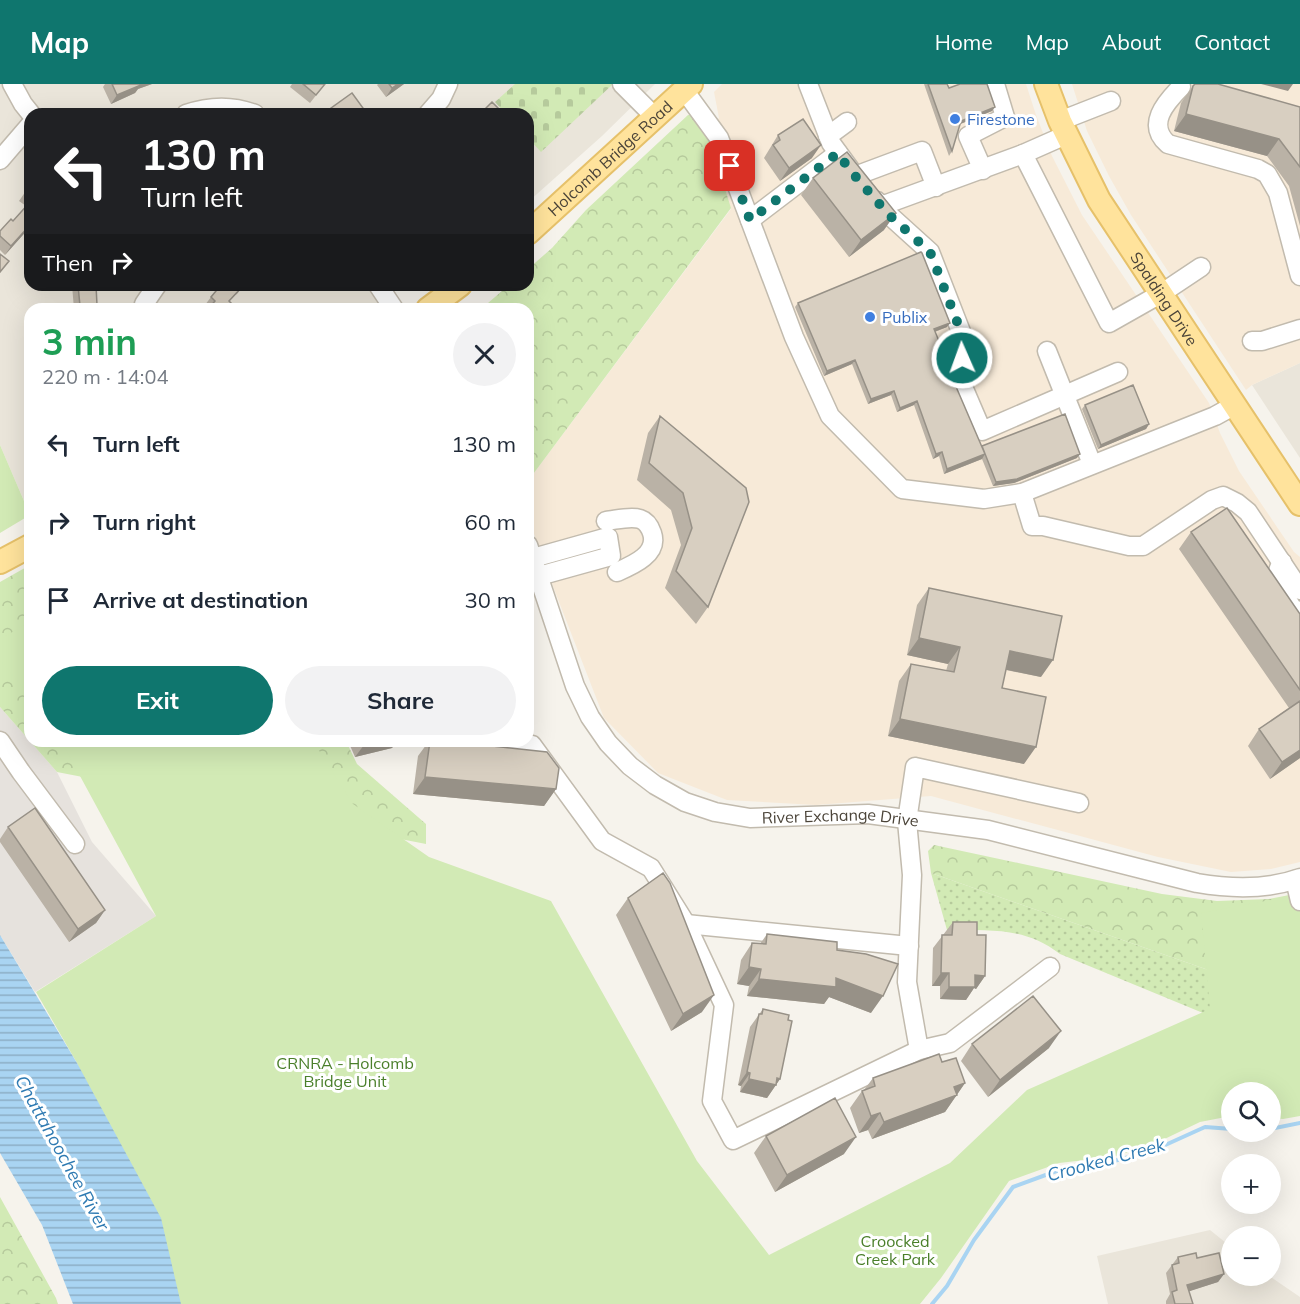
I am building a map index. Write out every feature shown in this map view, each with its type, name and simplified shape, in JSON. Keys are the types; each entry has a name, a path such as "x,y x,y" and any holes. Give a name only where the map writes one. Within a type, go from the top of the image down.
{"main road":[{"name":"Spalding Drive","path":"1046,84 1063,128 1100,200 1300,504"},
{"name":"Holcomb Bridge Road","path":"534,228 688,87"},
{"path":"436,303 452,291"},
{"path":"0,562 24,549"}],"street":[{"path":"12,84 26,108"},
{"path":"433,108 441,99 448,84"},
{"path":"622,84 656,117"},
{"path":"807,84 828,136 838,153 881,206 930,252 965,342 958,375 982,430 1118,372"},
{"path":"983,171 968,136 1005,117 995,84"},
{"path":"688,87 719,138 794,337 830,416 902,489 984,500 1022,493 1215,416 1235,405"},
{"path":"1181,87 1164,103 1157,130 1160,137 1168,144 1258,169 1267,174 1278,193 1300,276"},
{"path":"881,206 983,171 1023,154 1111,101"},
{"path":"212,108 234,108"},
{"path":"828,136 847,122"},
{"path":"0,160 24,132"},
{"path":"855,176 922,151 936,187"},
{"path":"750,220 838,153"},
{"path":"1023,154 1109,323 1162,293 1201,267"},
{"path":"1252,341 1262,341 1300,329"},
{"path":"1047,351 1092,464"},
{"path":"1022,493 1032,526 1043,526 1129,546 1143,546 1212,500 1223,496 1248,512 1290,566 1300,590"},
{"path":"534,550 639,519 650,526 654,539 648,554 635,564 614,564 538,576"},
{"path":"607,529 614,564"},
{"name":"River Exchange Drive","path":"534,564 575,686 590,717 608,743 630,766 655,785 686,802 750,818 868,814 988,830 1197,883 1221,887 1270,886 1298,879"},
{"path":"1290,566 1275,574 1276,581 1293,609 1300,611"},
{"path":"0,741 75,843"},
{"path":"534,746 602,841 651,868 687,924 724,1005 712,1101 733,1140 919,1050 950,1043 1050,967"},
{"path":"919,1050 907,982 912,875 907,821 915,767 1079,803"},
{"path":"1298,879 1300,901"},
{"path":"687,924 909,946"}],"shaded area":[{"path":"0,84 655,84 602,136 534,197 534,108 24,108 24,291 394,291 379,303 24,303 24,501 0,445"},
{"path":"722,84 1026,84 1052,156 1082,215 1209,403 1220,433 1239,471 1294,552 1300,557 1300,862 1271,869 1231,872 1158,857 931,796 816,805 727,800 658,773 604,718 534,534 534,473 731,209 706,129 719,118 714,92"},
{"path":"1072,84 1300,84 1300,363 1246,390 1131,215 1087,131"},
{"path":"1300,363 1300,458 1252,385"},
{"path":"0,707 24,734 24,747 35,747 57,772 92,842 156,916 35,992 0,935"},
{"path":"1210,1230 1221,1239 1221,1286 1281,1286 1281,1284 1300,1297 1300,1304 1108,1304 1097,1256"}],"green space":[{"path":"515,84 613,84 541,152 534,144 534,108 500,108 495,102"},
{"path":"694,114 706,129 731,208 534,473 534,303 488,303 502,291 534,291 534,264 552,248 586,210 688,115"},
{"path":"0,445 24,501 24,519 0,533"},
{"path":"24,568 24,734 0,707 0,582"},
{"path":"24,625 24,689 0,660 0,639"},
{"path":"35,747 349,747 357,764 426,824 426,844 57,772"},
{"name":"CRNRA - Holcomb Bridge Unit","path":"64,747 317,747 353,804 429,857 551,901 697,1161 769,1255 950,1163 1027,1090 1210,1009 1201,913 1276,899 1300,892 1300,1116 1281,1119 1281,1082 1221,1082 1221,1118 1200,1122 1152,1145 1112,1157 1059,1163 1009,1181 920,1304 177,1304 77,1063 36,992 156,916"},
{"path":"934,845 1162,894 1217,901 1269,899 1300,893 1300,1002 931,873 928,851"},
{"path":"931,873 1300,1002 1300,1053 1060,954 1020,934 947,930"},
{"path":"0,1197 56,1298 58,1304 0,1304"}],"water":[{"name":"Chattahoochee River","path":"0,935 77,1063 161,1218 181,1304 73,1304 42,1225 0,1153"}],"building":[{"path":"112,84 141,84 141,85 117,95"},
{"path":"303,84 325,84 316,95"},
{"name":"Firestone","path":"928,84 947,84 949,88 960,84 987,84 995,107 961,121 952,151"},
{"path":"1195,84 1218,84 1300,107 1300,167 1279,139 1186,114"},
{"path":"352,93 363,108 331,108"},
{"path":"492,102 498,108 486,108"},
{"path":"803,119 821,145 789,168 773,145 780,140 778,135"},
{"path":"847,152 896,213 861,240 813,178"},
{"path":"24,209 24,232 11,246 0,236 0,231 11,219 13,221"},
{"path":"921,252 950,323 934,329 985,454 947,469 942,452 936,454 917,401 900,408 894,391 871,399 855,360 827,371 798,303"},
{"path":"0,254 9,261 0,272"},
{"path":"79,291 96,291 97,303 80,303"},
{"path":"216,291 238,291 229,301 231,303 213,303 215,301 211,297"},
{"path":"1133,385 1149,424 1101,445 1085,405"},
{"path":"1065,414 1080,454 1017,479 996,482 982,446"},
{"path":"660,416 746,488 749,502 708,607 676,571 692,528 683,493 649,463"},
{"path":"1227,508 1300,614 1300,690 1191,532"},
{"path":"929,588 1062,616 1053,660 1010,651 1002,688 1046,697 1036,747 900,719 911,664 954,672 960,647 919,638"},
{"path":"1300,701 1300,750 1282,762 1259,729"},
{"path":"429,747 502,747 547,752 559,768 556,789 425,777"},
{"path":"35,808 105,910 78,929 8,827"},
{"path":"663,873 670,883 714,995 683,1014 628,898"},
{"path":"953,922 977,922 977,935 986,935 985,976 975,975 975,987 949,987 949,973 941,973 942,935 952,935"},
{"path":"767,934 837,942 837,950 866,954 898,964 883,996 836,978 836,987 759,979 761,969 749,967 752,943 766,944"},
{"path":"1033,996 1061,1031 1000,1080 972,1044"},
{"path":"763,1009 789,1015 788,1020 792,1021 780,1079 777,1078 776,1085 749,1079 750,1073 747,1072 759,1014 762,1014"},
{"path":"939,1054 942,1062 956,1058 965,1083 954,1087 957,1095 884,1122 880,1113 871,1116 862,1091 875,1086 873,1078"},
{"path":"835,1098 856,1137 787,1175 766,1136"},
{"path":"1196,1253 1197,1258 1219,1253 1221,1275 1187,1285 1193,1304 1175,1304 1172,1292 1177,1290 1172,1265 1179,1263 1178,1257"}],"waterway":[{"name":"Crooked Creek","path":"1281,1127 1300,1123"},
{"name":"Crooked Creek","path":"932,1304 947,1286 974,1240 1013,1187 1062,1169 1110,1162 1152,1151 1205,1127 1221,1128"}],"place":[{"name":"Firestone","path":"955,119"},
{"name":"Publix","path":"870,317"}],"route":[{"path":"730,166 750,220 838,153 888,214 930,252 965,342 962,358"}],"park label":[{"name":"Croocked Creek Park","path":"895,1250"}]}
